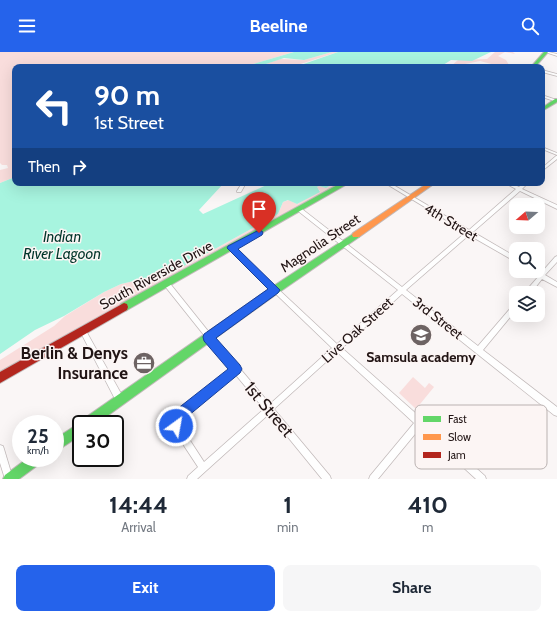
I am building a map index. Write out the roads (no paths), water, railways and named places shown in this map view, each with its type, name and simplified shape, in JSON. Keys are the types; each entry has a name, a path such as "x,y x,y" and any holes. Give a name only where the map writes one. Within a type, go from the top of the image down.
{"street":[{"path":"536,64 546,52 557,55"},
{"path":"545,72 556,75"},
{"path":"545,97 557,101"},
{"path":"545,108 557,101"},
{"path":"545,149 557,154"},
{"path":"545,167 557,157"},
{"path":"239,191 241,186"},
{"name":"South Riverside Drive","path":"0,378 166,283 232,248 341,186"},
{"name":"4th Street","path":"392,186 509,256"},
{"name":"Magnolia Street","path":"99,415 342,243 428,186"},
{"path":"513,186 557,207"},
{"name":"Live Oak Street","path":"191,479 402,290 522,186"},
{"name":"3rd Street","path":"300,210 557,412"},
{"path":"232,248 337,348 415,418"},
{"path":"545,272 557,258"},
{"path":"532,286 539,278"},
{"path":"545,278 557,285"},
{"name":"1st Street","path":"166,283 208,337 327,479"},
{"path":"479,350 509,314"},
{"path":"83,330 120,400"},
{"path":"203,468 176,426 176,418 236,369"},
{"path":"373,479 415,428"},
{"path":"0,449 9,479 26,467"},
{"path":"471,469 482,479"}],"water":[{"path":"294,52 332,52 304,60 284,58 266,64 253,64"},
{"path":"338,52 491,52 472,61 451,60 445,64 304,64"},
{"name":"Indian River Lagoon","path":"12,178 12,186 221,186 199,210 203,214 264,186 319,186 317,187 320,192 297,204 288,200 283,202 278,214 166,276 155,276 121,284 104,292 64,316 35,330 0,354 0,183"},
{"name":"Indian River Lagoon","path":"319,186 330,186 326,188"}],"place":[{"name":"Samsula academy","path":"421,335"},
{"name":"Berlin & Denys Insurance","path":"144,363"}]}
